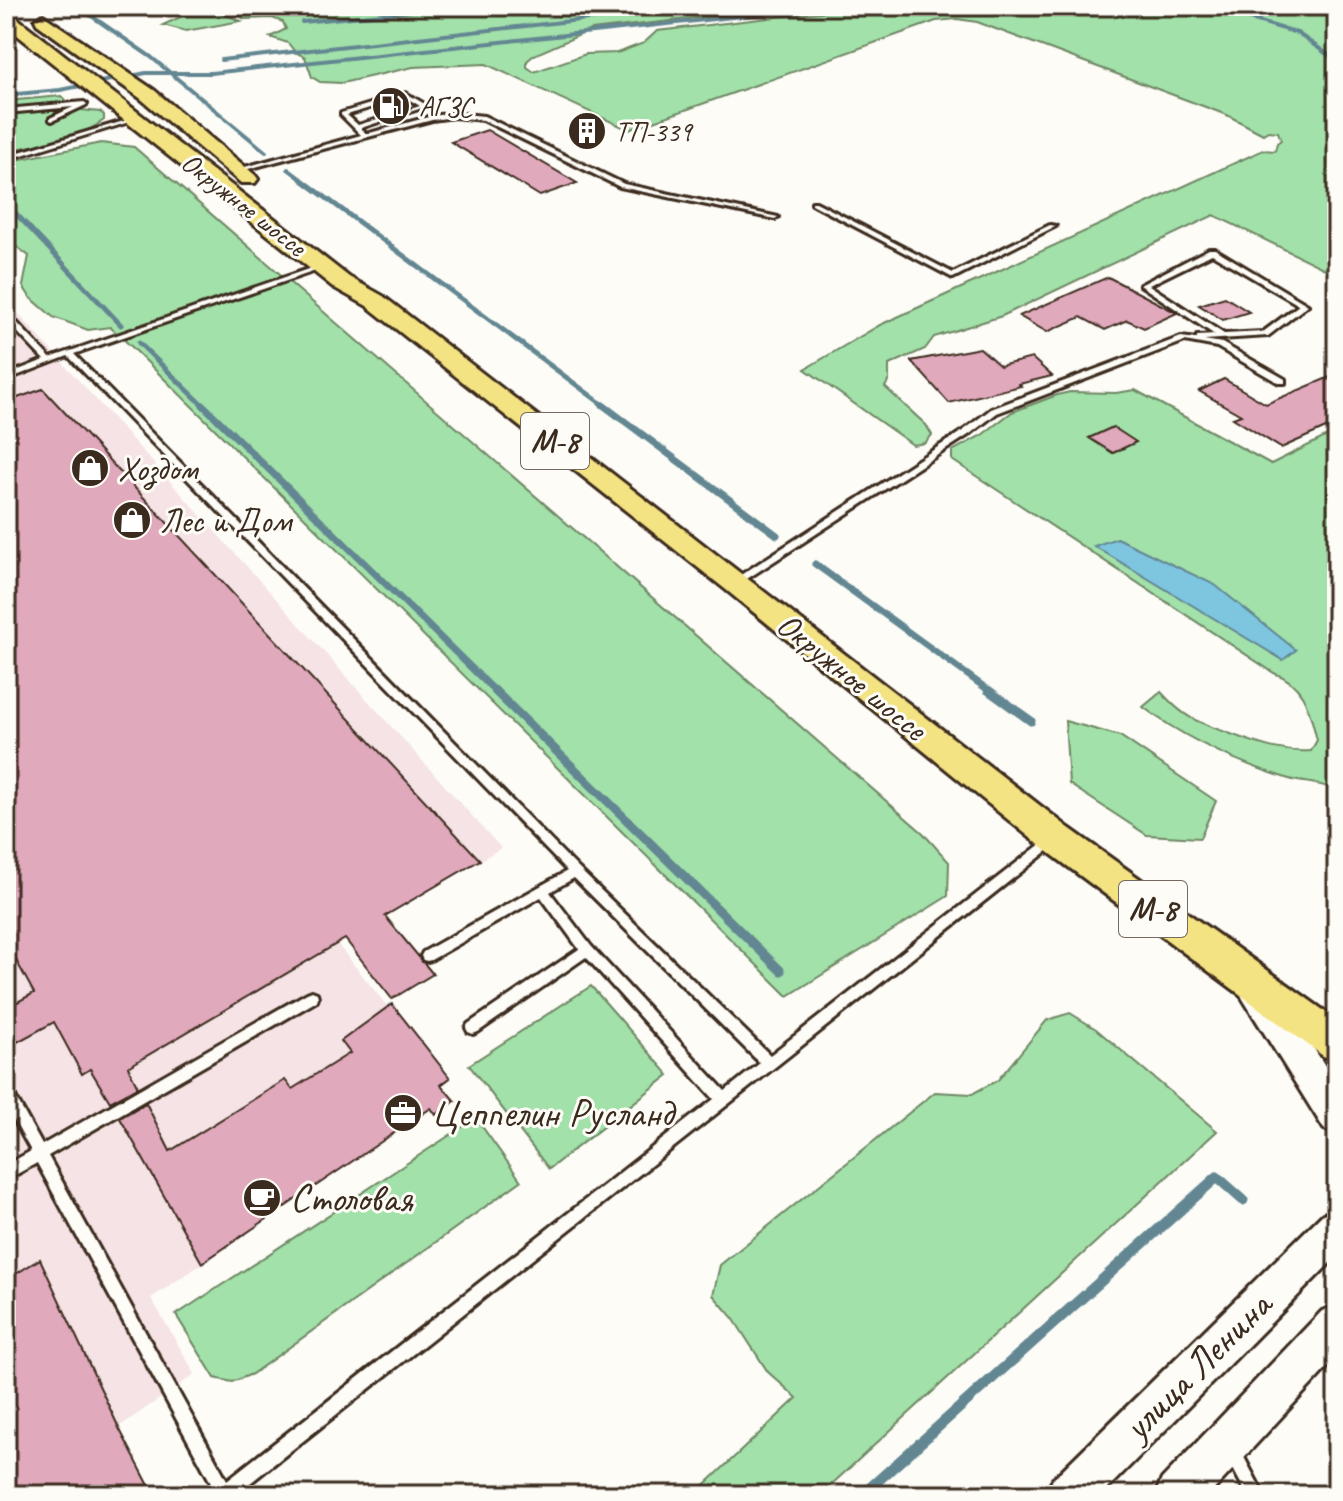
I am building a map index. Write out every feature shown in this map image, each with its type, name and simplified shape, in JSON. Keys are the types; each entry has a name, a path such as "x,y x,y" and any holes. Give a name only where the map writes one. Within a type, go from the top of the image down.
{"main road":[{"name":"Окружное шоссе","path":"33,14 101,58 147,94 343,263 375,301"},
{"name":"Окружное шоссе","path":"6,18 323,267 375,301 736,582 1056,838 1337,1043"},
{"path":"1250,980 1337,1117"},
{"name":"улица Ленина","path":"1069,1495 1333,1223"},
{"name":"улица Ленина","path":"1178,1495 1337,1326"}],"lane":[{"path":"356,128 425,106 406,95 343,114 356,128 366,137"},
{"path":"6,111 84,104 52,119"},
{"path":"237,170 432,118 454,115 484,118 622,186 775,217"},
{"path":"6,158 136,119"},
{"path":"814,203 953,276 1052,226"},
{"path":"736,582 994,411 1184,339 1265,334 1304,305 1212,251 1144,285 1222,336"},
{"path":"6,378 69,353 323,267"},
{"path":"6,316 49,361"},
{"path":"1184,339 1219,345 1282,381"},
{"path":"69,353 575,872 770,1064"},
{"path":"6,1093 224,1494 1056,838"},
{"path":"427,956 575,872"},
{"path":"542,890 587,950 724,1100"},
{"path":"473,1028 587,950"},
{"path":"6,1173 312,997"},
{"path":"1228,1444 1256,1495"}],"shaded area":[{"path":"6,300 501,848 338,945 399,1021 404,1018 452,1079 443,1085 456,1102 436,1116 431,1110 151,1298 195,1374 21,1495 6,1495"}],"green space":[{"path":"204,6 241,21 186,31 163,25"},
{"path":"219,6 805,6 591,30 534,55 527,61 527,67 534,72 586,54 617,53 644,43 657,31 872,6 1337,6 1337,275 1214,215 1002,316 934,337 925,349 889,365 889,380 885,387 926,425 932,435 925,443 913,445 805,369 880,325 1263,150 1275,151 1281,140 1278,132 1263,134 1227,115 977,22 957,19 936,21 629,130 486,64 413,67 342,83 320,82 312,77 305,57 295,52 288,43 270,37 286,29 283,22 272,18 245,19"},
{"path":"61,96 65,99 62,108 100,112 104,120 70,137 6,151 6,101"},
{"path":"101,143 134,147 923,833 949,862 948,896 788,996 133,348 110,327 88,330 53,317 30,297 23,286 29,256 6,239 6,162"},
{"path":"1135,390 1271,464 1337,431 1337,791 1265,771 1228,756 1192,739 1143,707 1161,692 1193,719 1260,744 1289,751 1311,751 1317,740 1304,699 1293,684 952,460 952,451 982,435 1012,412 1070,392 1116,393"},
{"path":"1065,721 1120,736 1216,801 1200,838 1147,835 1069,784"},
{"path":"591,986 669,1075 549,1169 469,1065"},
{"path":"1070,1013 1096,1029 1217,1131 820,1495 694,1495 797,1398 768,1372 733,1318 713,1295 720,1265 935,1092 972,1094 998,1080 1047,1020"},
{"path":"476,1118 521,1181 252,1374 232,1382 215,1378 176,1315"}],"water":[{"path":"1117,538 1215,585 1296,650 1283,660 1094,546"}],"building":[{"path":"487,130 577,183 540,196 451,142"},
{"path":"1108,277 1177,313 1144,328 1127,320 1105,330 1081,317 1047,332 1019,316"},
{"path":"1225,297 1249,312 1223,320 1199,305"},
{"path":"980,348 1000,366 1032,358 1052,376 949,403 911,361"},
{"path":"1337,374 1337,423 1281,448 1233,418 1241,415 1199,391 1224,379 1266,404"},
{"path":"43,389 480,860 385,916 433,974 392,999 345,939 128,1067 138,1087 110,1102 90,1069 82,1074 54,1022 6,1048 6,1008 34,993 6,942 6,402"},
{"path":"1113,427 1136,442 1113,453 1089,438"},
{"path":"392,1004 450,1078 441,1085 455,1101 436,1115 431,1108 202,1263 120,1118 146,1103 170,1151 285,1080 292,1089 350,1053 341,1041"},
{"path":"40,1259 154,1495 6,1495 6,1280"}],"waterway":[{"path":"77,6 170,73"},
{"path":"258,6 260,13"},
{"path":"302,22 463,6"},
{"path":"221,60 705,6"},
{"path":"170,73 211,73 835,6"},
{"path":"1207,6 1297,33 1337,61"},
{"path":"6,95 60,90 146,73 170,73"},
{"path":"170,73 266,152"},
{"path":"288,169 304,181"},
{"path":"301,179 606,407"},
{"path":"6,203 121,325"},
{"path":"139,343 205,407"},
{"path":"203,405 496,692"},
{"path":"603,405 777,535"},
{"path":"815,564 991,692"},
{"path":"494,690 781,971"},
{"path":"988,690 1031,721"},
{"path":"862,1495 1217,1177 1243,1200"}],"place":[{"name":"АГЗС","path":"391,106"},
{"name":"ТП-339","path":"587,131"},
{"name":"Хоздом","path":"90,468"},
{"name":"Лес и Дом","path":"132,520"},
{"name":"Цеппелин Русланд","path":"403,1113"},
{"name":"Столовая","path":"262,1198"}]}
